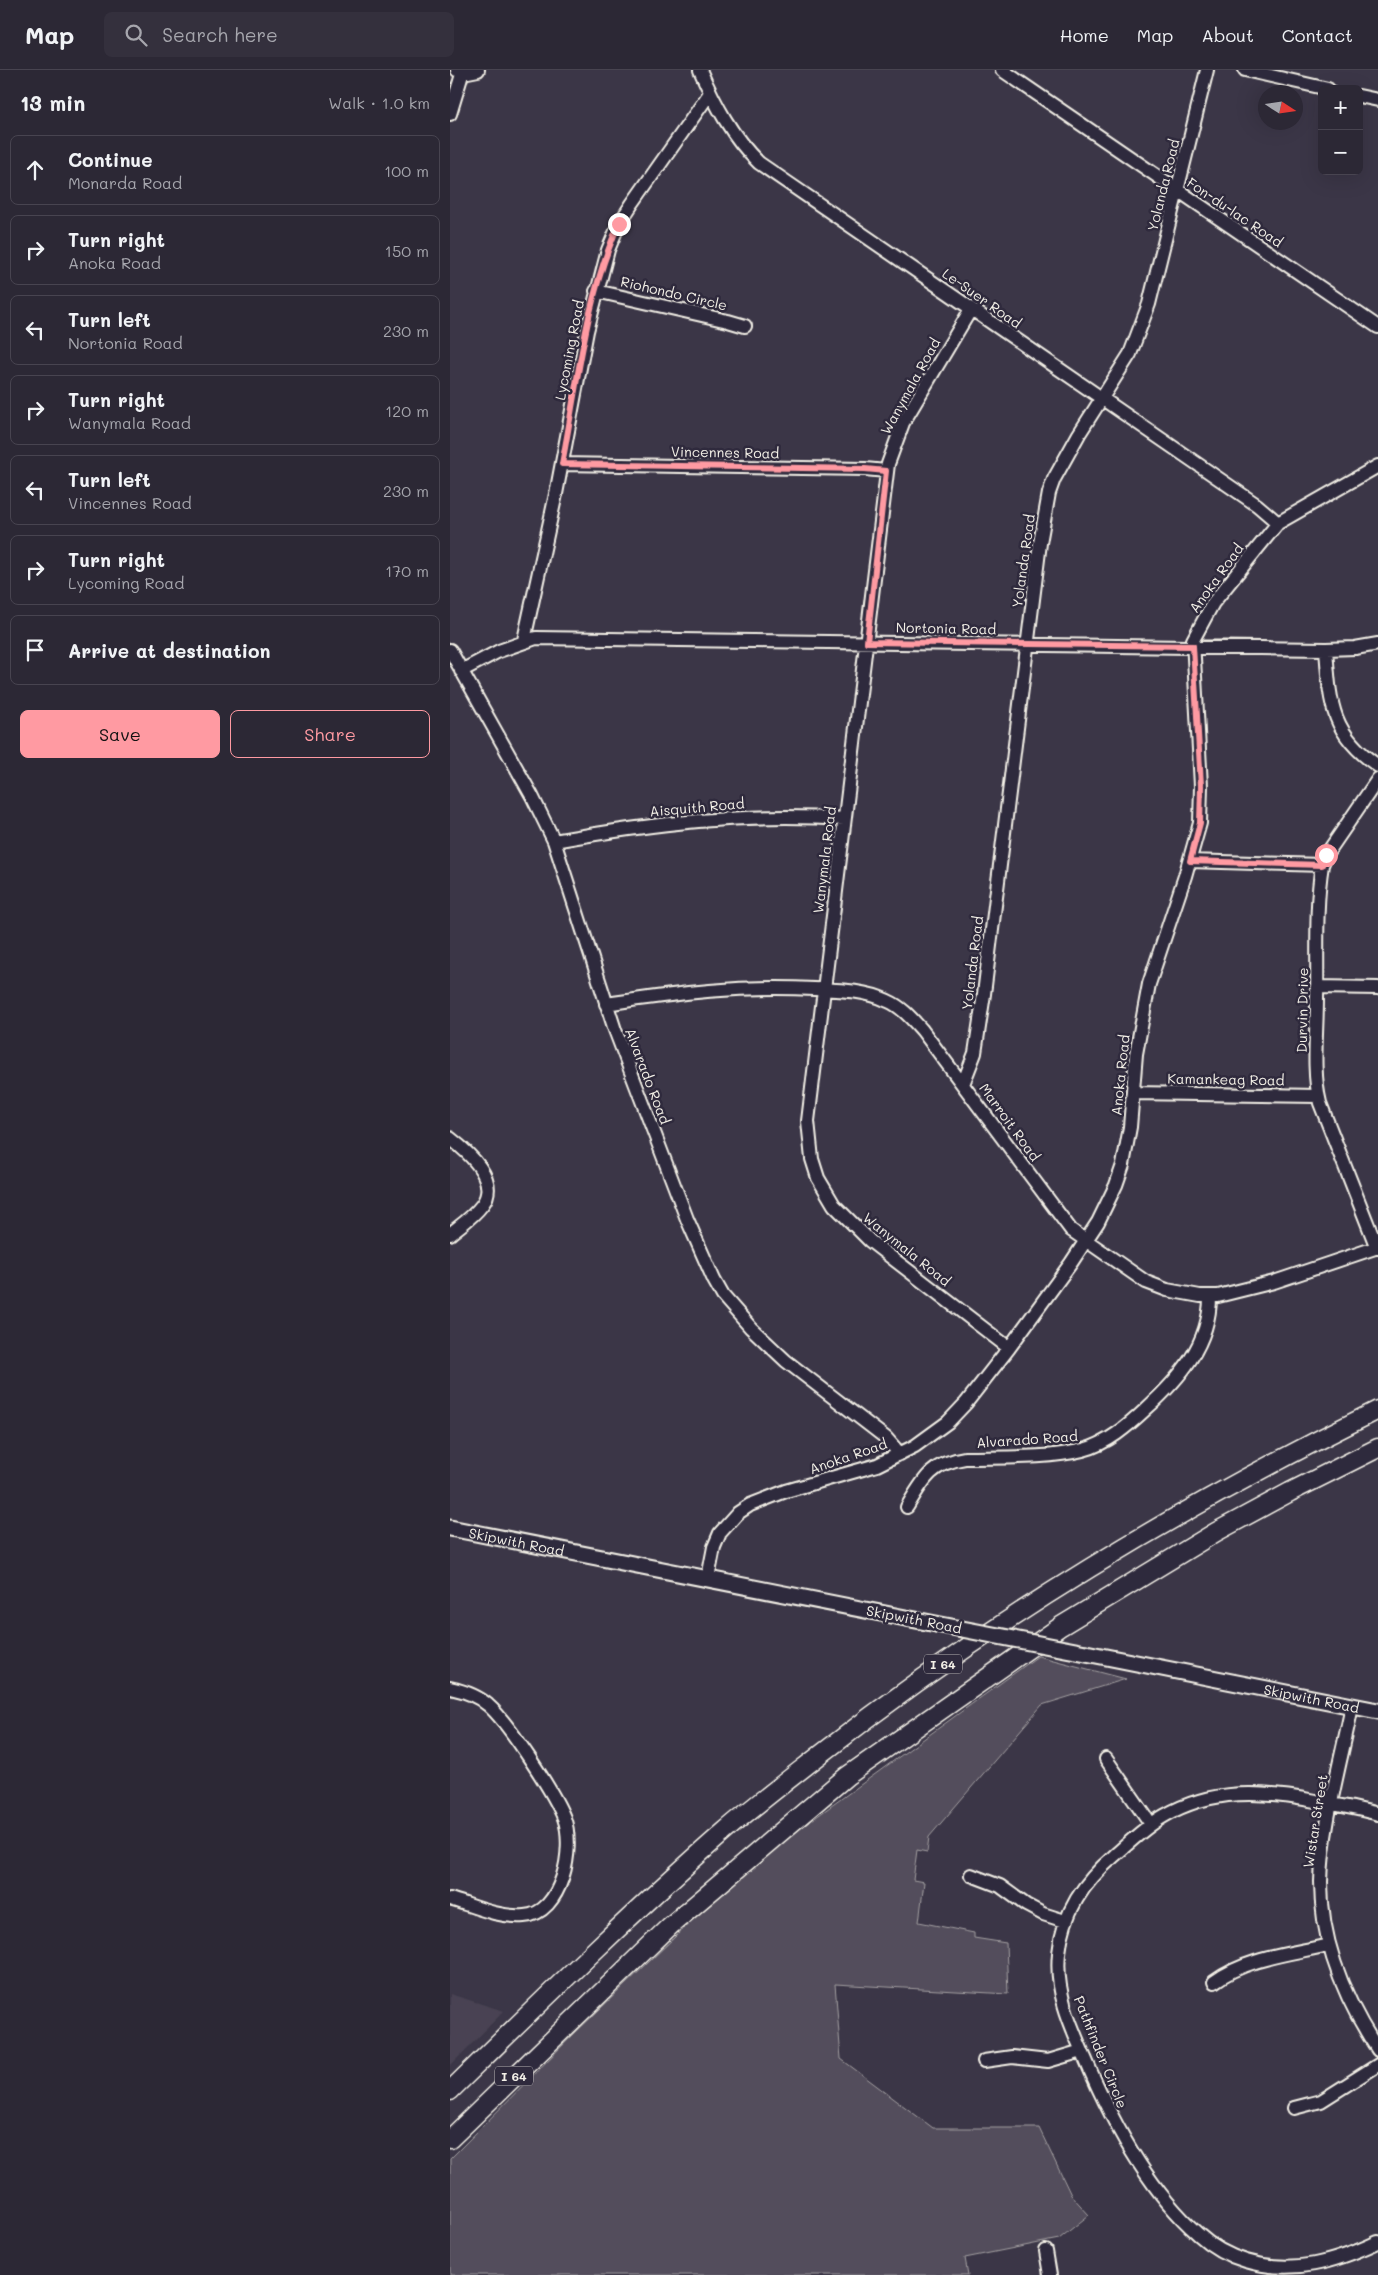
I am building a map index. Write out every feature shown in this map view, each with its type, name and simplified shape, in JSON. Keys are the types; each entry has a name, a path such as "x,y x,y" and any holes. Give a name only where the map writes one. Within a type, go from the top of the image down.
{"highway":[{"name":"I 64","path":"450,2091 557,1987 726,1830 883,1706 1027,1607 1133,1540 1274,1461 1378,1410"},
{"name":"I 64","path":"450,2139 670,1926 847,1776 1069,1621 1216,1532 1378,1448"}],"main road":[{"name":"Skipwith Road","path":"450,1528 1378,1711"}],"street":[{"path":"450,114 460,71 478,70"},
{"name":"Le-Suer Road","path":"700,70 725,121 740,143 759,163 1257,505 1278,523"},
{"name":"Fon-du-lac Road","path":"1002,70 1378,327"},
{"name":"Yolanda Road","path":"963,1084 975,1053 984,994 1040,544 1049,493 1062,463 1119,374 1140,332 1207,70"},
{"path":"1245,70 1318,87"},
{"name":"Lycoming Road","path":"524,640 562,464 596,291 608,250 619,224 710,93"},
{"path":"1363,97 1378,100"},
{"name":"Riohondo Circle","path":"596,291 728,320 745,326"},
{"name":"Wanymala Road","path":"971,309 902,423 886,471 867,642 808,1121 812,1159 818,1178 834,1204 865,1236 1009,1348"},
{"name":"Vincennes Road","path":"562,464 865,469 886,471"},
{"name":"Anoka Road","path":"708,1578 714,1547 720,1533 738,1512 750,1505 786,1491 877,1465 915,1446 948,1422 978,1389 1009,1348 1102,1215 1118,1178 1126,1151 1142,1012 1148,984 1190,861 1200,823 1201,786 1193,646 1199,626 1213,603 1278,523 1378,466"},
{"name":"Nortonia Road","path":"461,671 499,650 524,640 536,638 589,637 1326,649 1355,648 1378,644"},
{"path":"1326,649 1330,696 1338,723 1350,742 1378,766"},
{"name":"Alvarado Road","path":"450,650 532,796 554,841 606,1004 687,1219 723,1296 751,1328 786,1361 879,1433 900,1454"},
{"name":"Durvin Drive","path":"1378,779 1326,855 1322,865 1318,929 1316,1085 1318,1096 1378,1248"},
{"name":"Aisquith Road","path":"554,841 629,828 702,819 759,817 844,819"},
{"path":"1190,861 1322,865"},
{"path":"1317,987 1378,988"},
{"name":"Marroit Road","path":"606,1004 689,992 734,988 823,989 861,992 893,1003 922,1030 1071,1230 1146,1282 1167,1290 1210,1297 1242,1292 1378,1248"},
{"name":"Kamankeag Road","path":"1132,1093 1318,1096"},
{"path":"450,1138 482,1170 487,1179 488,1191 482,1205 450,1234"},
{"name":"Alvarado Road","path":"907,1507 928,1473 935,1467 949,1461 965,1458 1066,1453 1093,1447 1108,1440 1140,1415 1186,1369 1206,1324 1210,1297"},
{"path":"450,1688 476,1696 498,1716 522,1748 562,1816 566,1830 562,1877 554,1897 541,1910 524,1916 504,1914 450,1899"},
{"name":"Wistar Street","path":"1352,1706 1325,1840 1321,1883 1323,1910 1334,1964 1351,2004 1378,2050"},
{"path":"1106,1759 1151,1824"},
{"name":"Pathfinder Circle","path":"1378,1814 1268,1793 1235,1793 1197,1801 1151,1824 1088,1882 1065,1921 1058,1955 1058,1977 1063,2003 1110,2116 1130,2149 1174,2208 1206,2241 1226,2253 1246,2261 1288,2268 1334,2261 1378,2242"},
{"path":"971,1875 1000,1886 1026,1905 1043,1914 1065,1921"},
{"path":"1214,1982 1227,1972 1245,1964 1329,1945"},
{"path":"984,2061 1012,2057 1048,2061 1082,2051"},
{"path":"1294,2108 1321,2101 1378,2065"},
{"path":"1046,2251 1050,2275"}],"shaded area":[{"path":"1038,1656 1126,1679 1042,1705 929,1837 927,1852 917,1850 913,1880 924,1882 919,1922 974,1933 974,1938 1006,1943 1008,1994 835,1984 841,2059 933,2128 1039,2128 1071,2195 1089,2215 1059,2239 965,2258 968,2275 450,2275 450,2159 576,2032 750,1865"},
{"path":"450,1994 504,2011 450,2066"}],"route":[{"path":"619,224 611,241 596,291 562,464 865,469 886,471 867,642 1193,646 1201,813 1190,861 1322,865 1326,855"}]}
